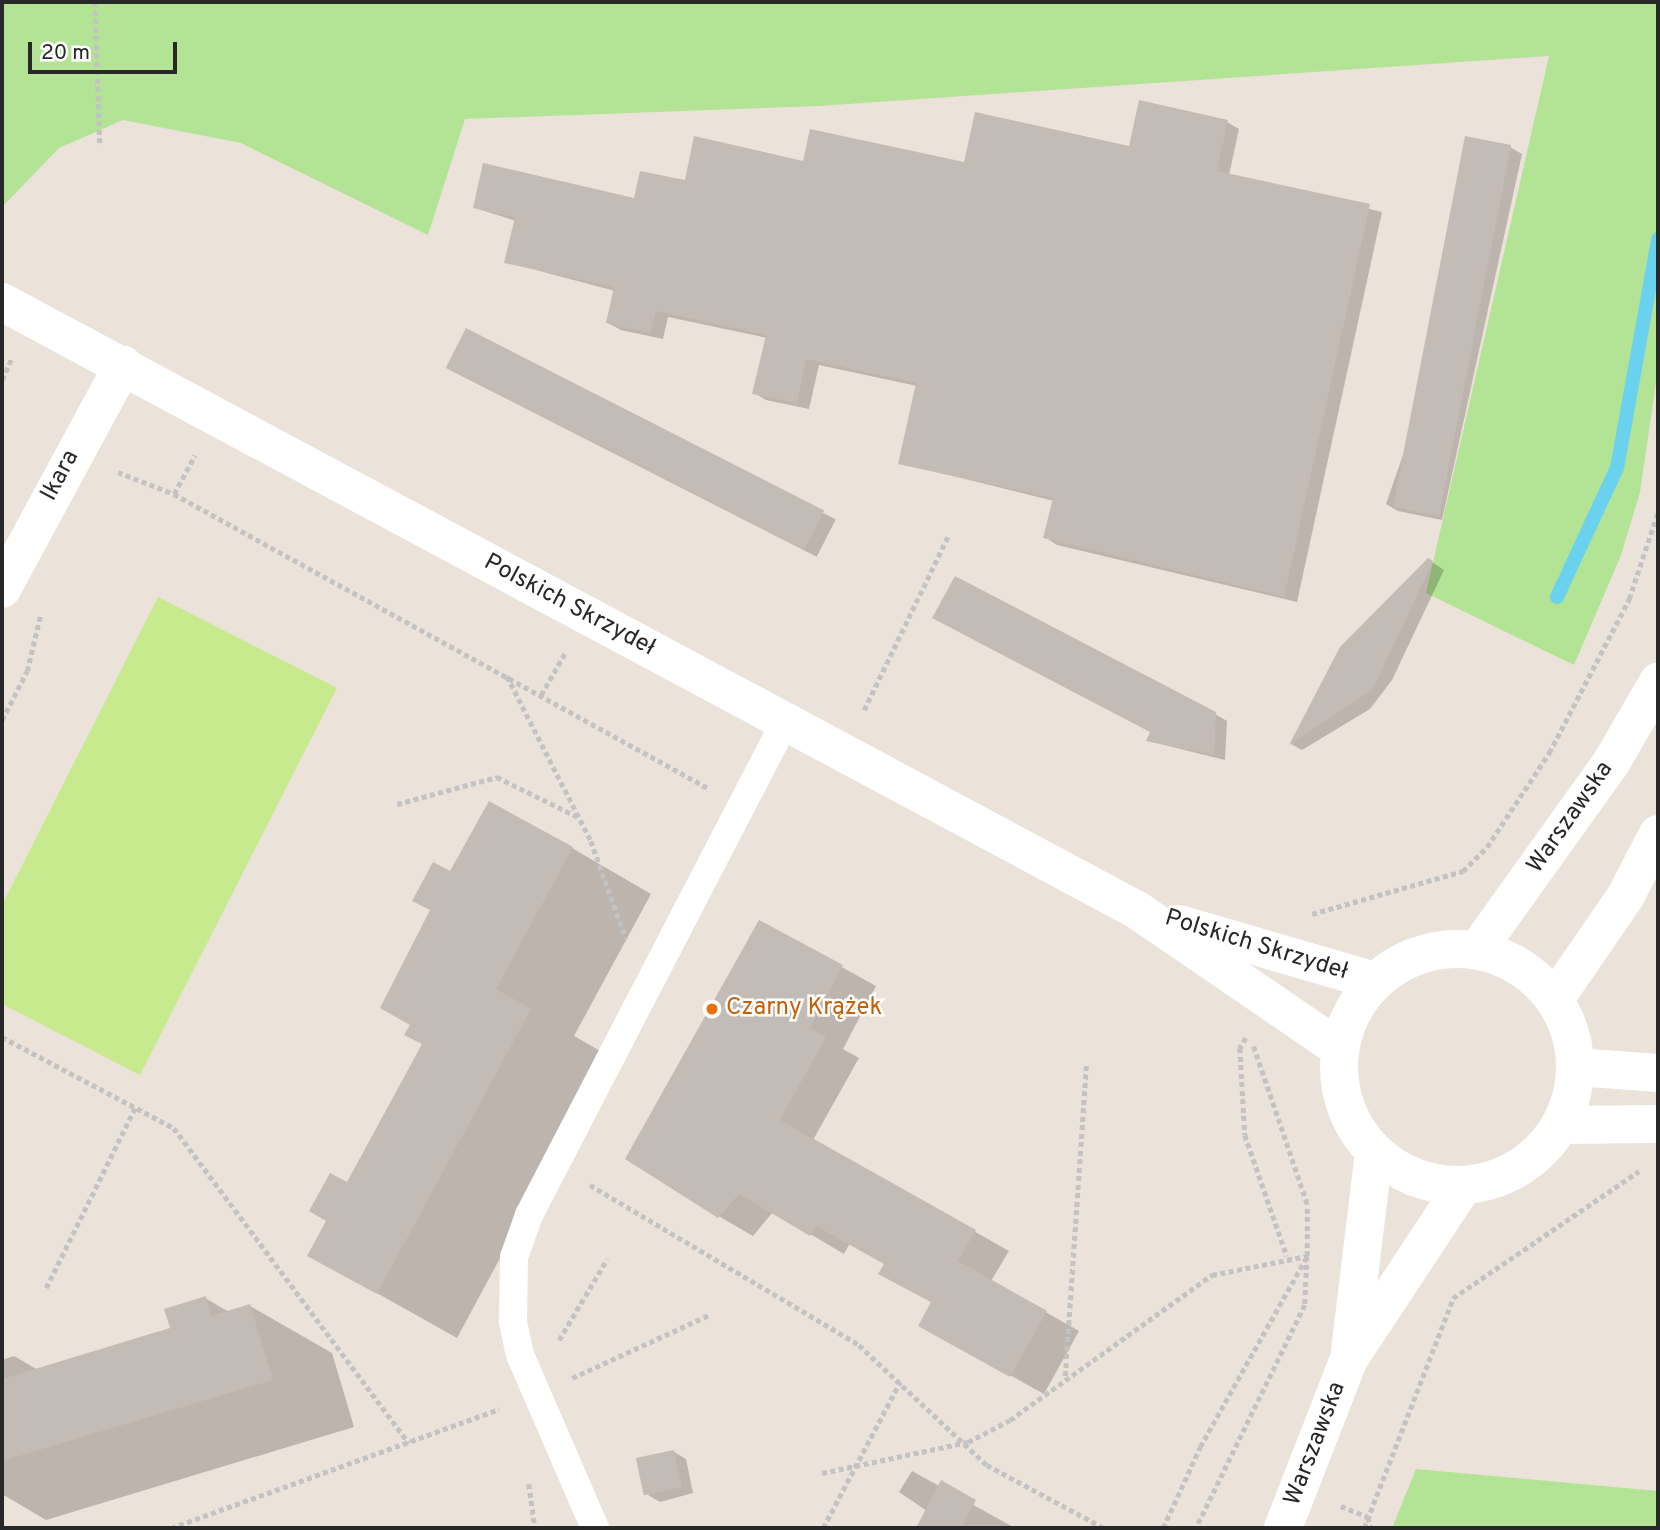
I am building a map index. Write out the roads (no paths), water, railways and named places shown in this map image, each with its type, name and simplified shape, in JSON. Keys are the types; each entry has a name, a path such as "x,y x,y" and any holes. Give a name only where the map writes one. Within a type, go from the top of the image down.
{"street":[{"name":"Polskich Skrzydeł","path":"2,302 1137,910 1340,1049"},
{"name":"Ikara","path":"2,589 123,365"},
{"name":"Warszawska","path":"1477,950 1611,763 1658,682"},
{"path":"1555,999 1658,834"},
{"name":"Polskich Skrzydeł","path":"1137,910 1287,960 1375,981"},
{"path":"1477,950 1507,960 1555,999 1570,1031 1576,1067 1561,1125 1519,1168 1463,1186 1400,1171 1374,1152 1345,1105 1340,1049 1352,1012 1375,981 1429,953 1477,950"},
{"path":"1576,1067 1658,1073"},
{"path":"1561,1125 1658,1124"},
{"name":"Warszawska","path":"1349,1359 1374,1152"},
{"name":"Warszawska","path":"1283,1528 1349,1359 1463,1186"}],"lane":[{"path":"595,1528 535,1394 513,1321 514,1257 529,1215 785,722"}],"waterway":[{"path":"1557,597 1617,468 1658,239"}],"place":[{"name":"Czarny Krążek","path":"712,1009"}]}
